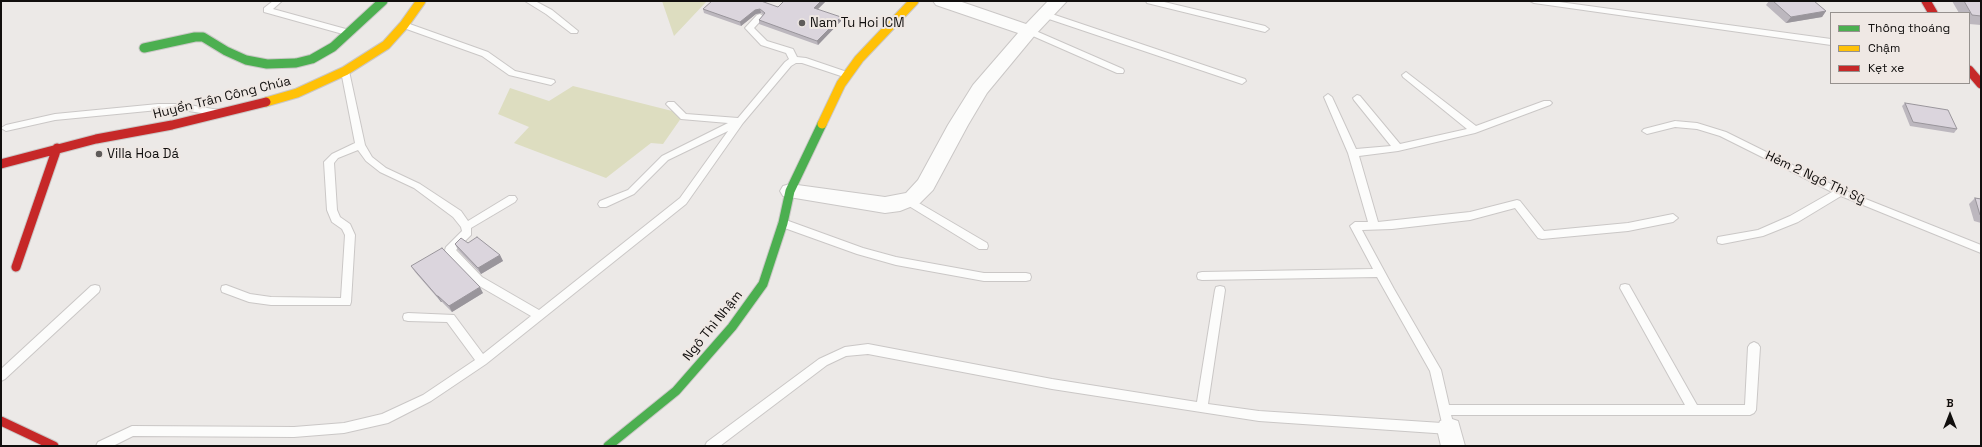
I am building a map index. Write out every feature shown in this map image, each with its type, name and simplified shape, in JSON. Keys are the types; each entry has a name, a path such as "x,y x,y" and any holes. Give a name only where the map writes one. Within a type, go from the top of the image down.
{"street":[{"path":"144,48 195,37 203,37 226,51 246,60 268,64 280,64 312,58 333,48 383,1"},
{"name":"Huyền Trân Công Chúa","path":"1,164 57,148 223,113 297,94 345,71 386,45 404,25 421,1"},
{"name":"Ngô Thì Nhậm","path":"608,446 676,391 732,327 763,284 783,223 790,191 822,121 847,75 873,43 914,1"},
{"path":"942,1 1029,31"},
{"path":"1926,1 1932,12"},
{"path":"790,191 885,205 900,203 913,198 926,185 958,125 980,89 1029,31 1052,8"},
{"path":"1970,71 1981,84"},
{"path":"16,267 57,148"},
{"path":"1,421 54,446"}],"lane":[{"path":"278,1 267,10 350,33"},
{"path":"529,1 549,12 574,31"},
{"path":"1150,1 1265,29"},
{"path":"1534,1 1830,42"},
{"path":"1052,8 1242,81"},
{"path":"760,17 749,28 764,43 790,50 794,60"},
{"path":"404,25 485,54 512,73 551,82"},
{"path":"1029,31 1120,70"},
{"path":"102,446 132,431 294,432 344,428 384,419 427,398 482,361 683,201 740,121 788,64 794,60 803,60 847,75"},
{"path":"345,71 360,145 369,160 383,170 402,177 417,186 457,214 466,226 467,232 450,250 478,280 539,315"},
{"path":"1406,75 1475,130"},
{"path":"1328,97 1353,153 1374,225"},
{"path":"1357,98 1398,148"},
{"path":"1353,153 1398,148 1475,130 1547,103"},
{"path":"672,104 684,117 740,121"},
{"path":"6,128 55,117 158,107 183,106 223,113"},
{"path":"603,204 631,192 665,158 740,121"},
{"name":"Hẻm 2 Ngô Thì Sỹ","path":"1646,131 1675,124 1697,126 1723,134 1840,192 1981,249"},
{"path":"226,288 249,298 272,301 346,302 350,234 346,227 336,218 332,210 329,162 335,156 360,145"},
{"path":"1722,240 1759,233 1787,221 1840,192"},
{"path":"466,226 475,222 512,198"},
{"path":"907,200 983,246"},
{"path":"1448,428 1435,370 1355,226 1470,216 1517,204 1542,235 1628,227 1673,218"},
{"path":"783,223 896,262 984,277 1026,277"},
{"path":"1202,276 1275,276 1380,273"},
{"path":"1,376 95,288"},
{"path":"1625,288 1693,409"},
{"path":"1202,408 1220,290"},
{"path":"408,317 450,318 482,361"},
{"path":"711,446 823,362 845,352 868,349 1052,384 1259,416 1448,428 1693,409 1750,410 1754,347"}],"green space":[{"path":"662,1 707,1 674,36"},
{"path":"573,86 684,114 663,144 651,143 606,178 514,143 529,127 498,114 510,88 549,101"}],"building":[{"path":"712,1 761,1 778,7 784,1 821,1 814,8 841,17 817,41 759,20 765,13 760,9 755,10 740,22 703,9"},
{"path":"1773,1 1814,1 1826,11 1791,17"},
{"path":"1964,1 1981,1 1981,16 1972,15"},
{"path":"1905,103 1948,110 1957,129 1913,122"},
{"path":"1975,198 1981,199 1981,216 1980,215"},
{"path":"477,237 500,255 478,268 455,244 461,238 468,243"},
{"path":"442,248 480,287 449,306 437,296 411,266"}],"traffic: fast":[{"path":"144,48 195,37 203,37 226,51 246,60 267,64 296,63 312,59 333,47 383,1"},
{"path":"608,446 676,391 732,327 763,284 783,223 790,191 822,124"}],"traffic: slow":[{"path":"266,102 297,93 345,71 386,45 404,25 421,1"},
{"path":"822,124 841,84 859,59 914,1"}],"traffic: jam":[{"path":"1926,1 1932,12"},
{"path":"1970,71 1981,84"},
{"path":"1,164 96,139 172,125 266,102"},
{"path":"16,267 57,148"},
{"path":"1,421 54,446"}],"place":[{"name":"Nam Tu Hoi ICM","path":"802,23"},
{"name":"Villa Hoa Dá","path":"99,154"}]}
